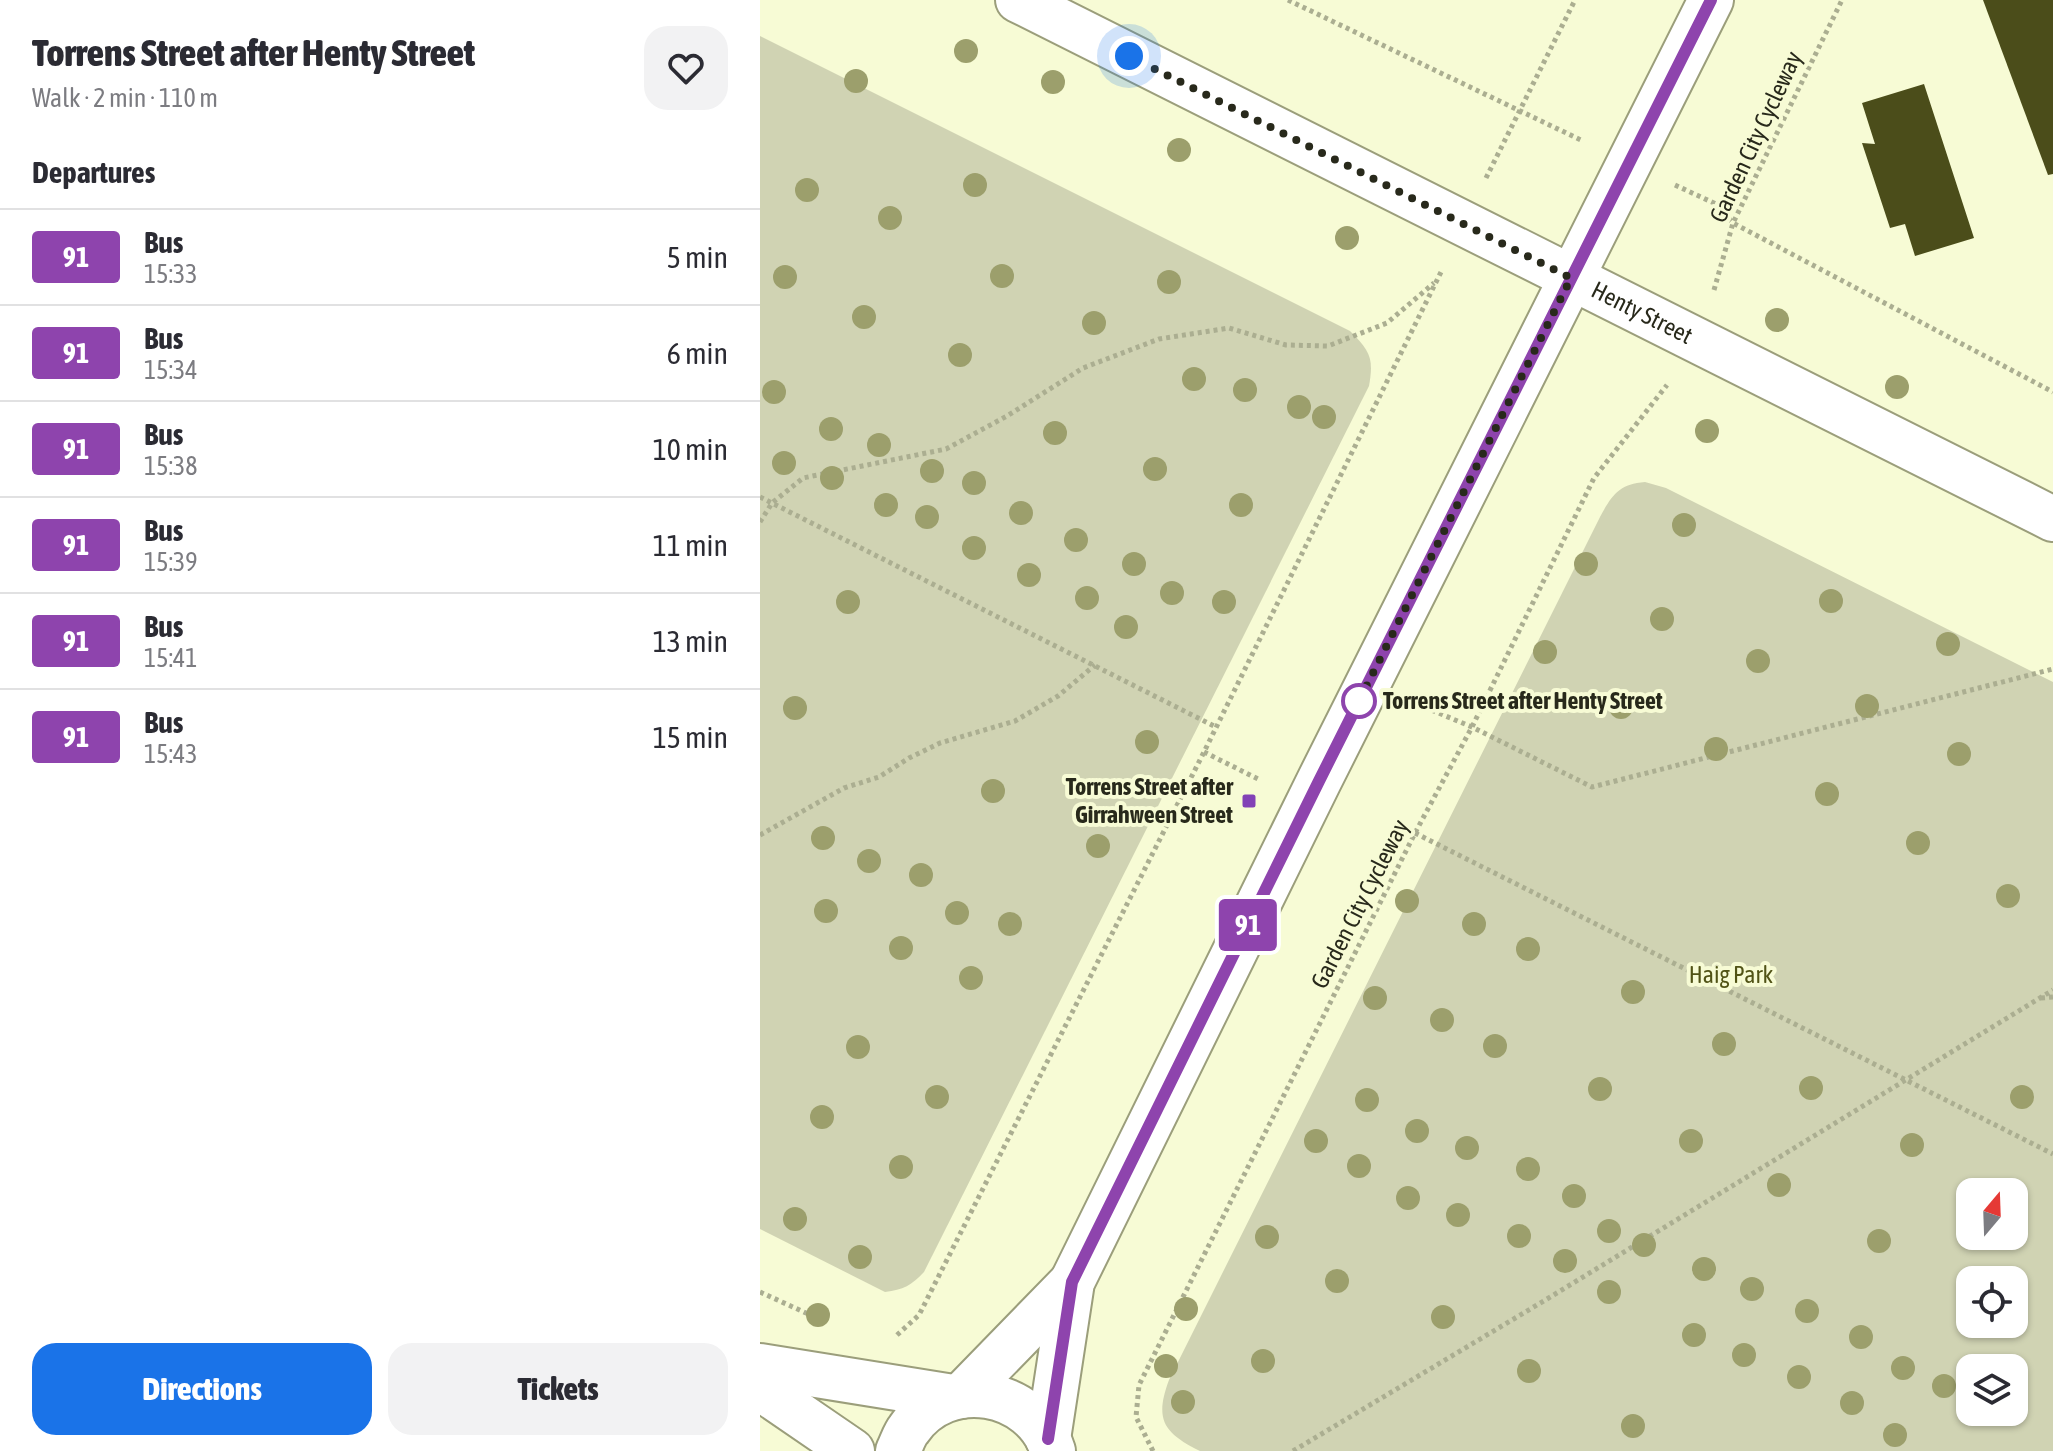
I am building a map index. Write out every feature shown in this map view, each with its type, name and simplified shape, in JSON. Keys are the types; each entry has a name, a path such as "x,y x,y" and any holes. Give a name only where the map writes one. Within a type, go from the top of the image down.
{"street":[{"name":"Henty Street","path":"1018,0 2053,519"},
{"path":"1050,1445 1072,1282 1319,781 1711,0"},
{"path":"957,1397 1072,1282"},
{"path":"760,1366 957,1397"},
{"path":"760,1388 852,1451"},
{"path":"898,1451 910,1427 919,1417 931,1408 970,1394 1012,1403 1034,1419 1050,1445"}],"path":[{"path":"1288,0 1519,112"},
{"path":"892,1340 919,1315 1216,727 1575,0"},
{"name":"Garden City Cycleway","path":"1713,294 1733,223 1842,0"},
{"path":"1716,204 1733,223 2053,392"},
{"path":"760,522 772,503 803,478 946,449 1007,416 1083,368 1159,339 1229,328 1286,345 1328,346 1387,323 1436,281"},
{"name":"Garden City Cycleway","path":"1153,1451 1136,1417 1139,1385 1415,833 1472,727 1594,478 1665,389"},
{"path":"760,497 1216,727"},
{"path":"760,835 844,788 879,777 940,743 1015,721 1058,696 1095,665"},
{"path":"1472,727 1592,787 2053,669"},
{"path":"1415,833 2053,1154"},
{"path":"1293,1451 2053,990"},
{"path":"2040,998 2053,997"}],"green space":[{"path":"760,36 1350,331 1366,350 1371,368 1369,386 924,1272 907,1286 885,1292 760,1229"},
{"name":"Haig Park","path":"1645,482 1666,488 2053,682 2053,1451 1200,1451 1178,1438 1165,1424 1162,1405 1169,1380 1600,517 1617,492 1629,485"}],"building":[{"path":"1983,0 2053,0 2053,174 2048,175"},
{"path":"1924,84 1974,238 1915,256 1905,224 1890,228 1862,143 1875,144 1862,103"}],"bus line":[{"name":"91","path":"1048,1439 1072,1282 1319,781 1711,0"}],"place":[{"name":"Torrens Street after Henty Street","path":"1359,701"},
{"name":"Torrens Street after Girrahween Street","path":"1249,801"}],"route":[{"path":"1129,56 1571,278 1359,701"}]}
